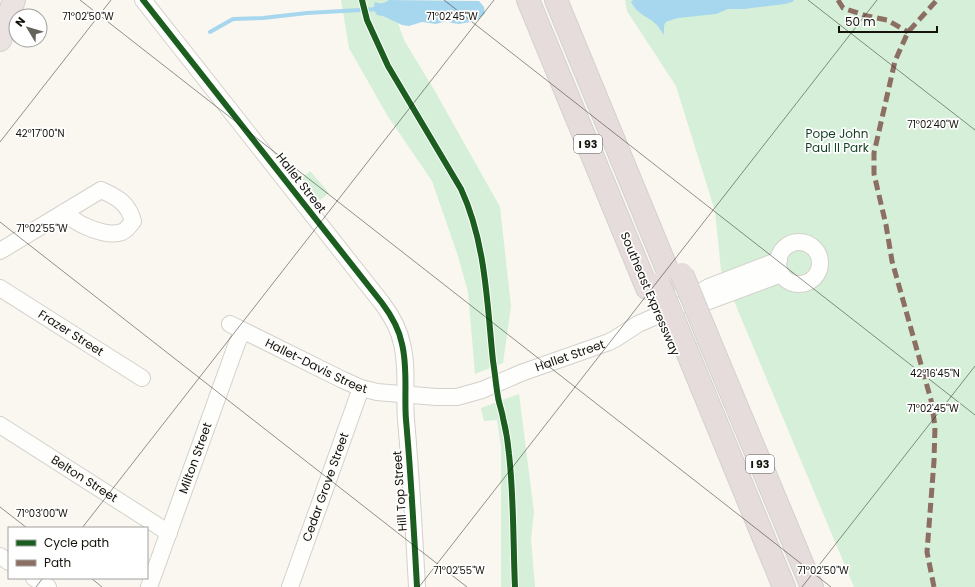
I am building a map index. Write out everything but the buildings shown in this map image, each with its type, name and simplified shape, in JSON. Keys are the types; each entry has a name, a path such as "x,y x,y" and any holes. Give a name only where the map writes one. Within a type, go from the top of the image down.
{"highway":[{"path":"0,40 14,0"},
{"name":"Southeast Expressway","path":"528,0 665,281 692,347 812,587"},
{"name":"I 93","path":"542,0 665,281"},
{"name":"I 93","path":"556,0 665,281"},
{"name":"Southeast Expressway","path":"568,0 665,281 692,347 772,587"},
{"name":"I 93","path":"692,347 784,587"},
{"name":"I 93","path":"692,347 799,587"}],"street":[{"name":"Hallet Street","path":"142,0 388,311 397,327 402,343 406,394 443,398 457,397 476,392 521,373 609,342 638,324 686,303 709,287 780,267"},
{"path":"0,251 64,212 101,190 114,196 127,206 133,221 126,229 114,234 101,232 84,226 64,212"},
{"name":"Frazer Street","path":"0,288 142,378"},
{"name":"Hallet-Davis Street","path":"237,327 342,380 361,388 377,392 406,394"},
{"name":"Milton Street","path":"149,587 237,343 237,327"},
{"name":"Cedar Grove Street","path":"290,587 361,388"},
{"name":"Hill Top Street","path":"406,394 406,418 417,587"},
{"name":"Belton Street","path":"0,425 169,533"},
{"path":"36,579 48,587"}],"green space":[{"path":"341,0 390,0 404,40 436,93 500,207 511,306 503,363 475,374 468,292 458,256 432,181 387,115 349,48"},
{"name":"Pope John Paul II Park","path":"625,0 975,0 975,587 854,587 721,270 715,211 676,86 627,11"},
{"path":"310,171 329,193 320,200 302,178"},
{"path":"519,394 534,512 531,539 535,587 501,587 501,446 497,420 484,421 481,408"}],"water":[{"path":"389,0 479,1 484,7 485,13 478,20 459,24 447,21 436,24 422,22 409,26 402,25 383,16 377,15 374,8 375,2 382,3"},
{"path":"633,0 794,0 785,4 745,9 728,9 716,14 678,18 665,23 664,35 656,24 634,7 631,2"}],"waterway":[{"path":"210,32 233,19 378,9"}],"marked path":[{"path":"838,0 843,8 867,16 887,20 908,32"},
{"path":"934,587 927,552 934,461 935,426 931,400 892,261 886,225 874,174 874,153 895,61 908,32 937,0"}],"cycle path":[{"path":"143,0 382,303 397,327 401,338 405,362 406,420 417,587"},
{"path":"362,0 367,20 388,66 461,189 476,231 481,252 487,296 498,400 509,450 513,504 515,587"}]}
